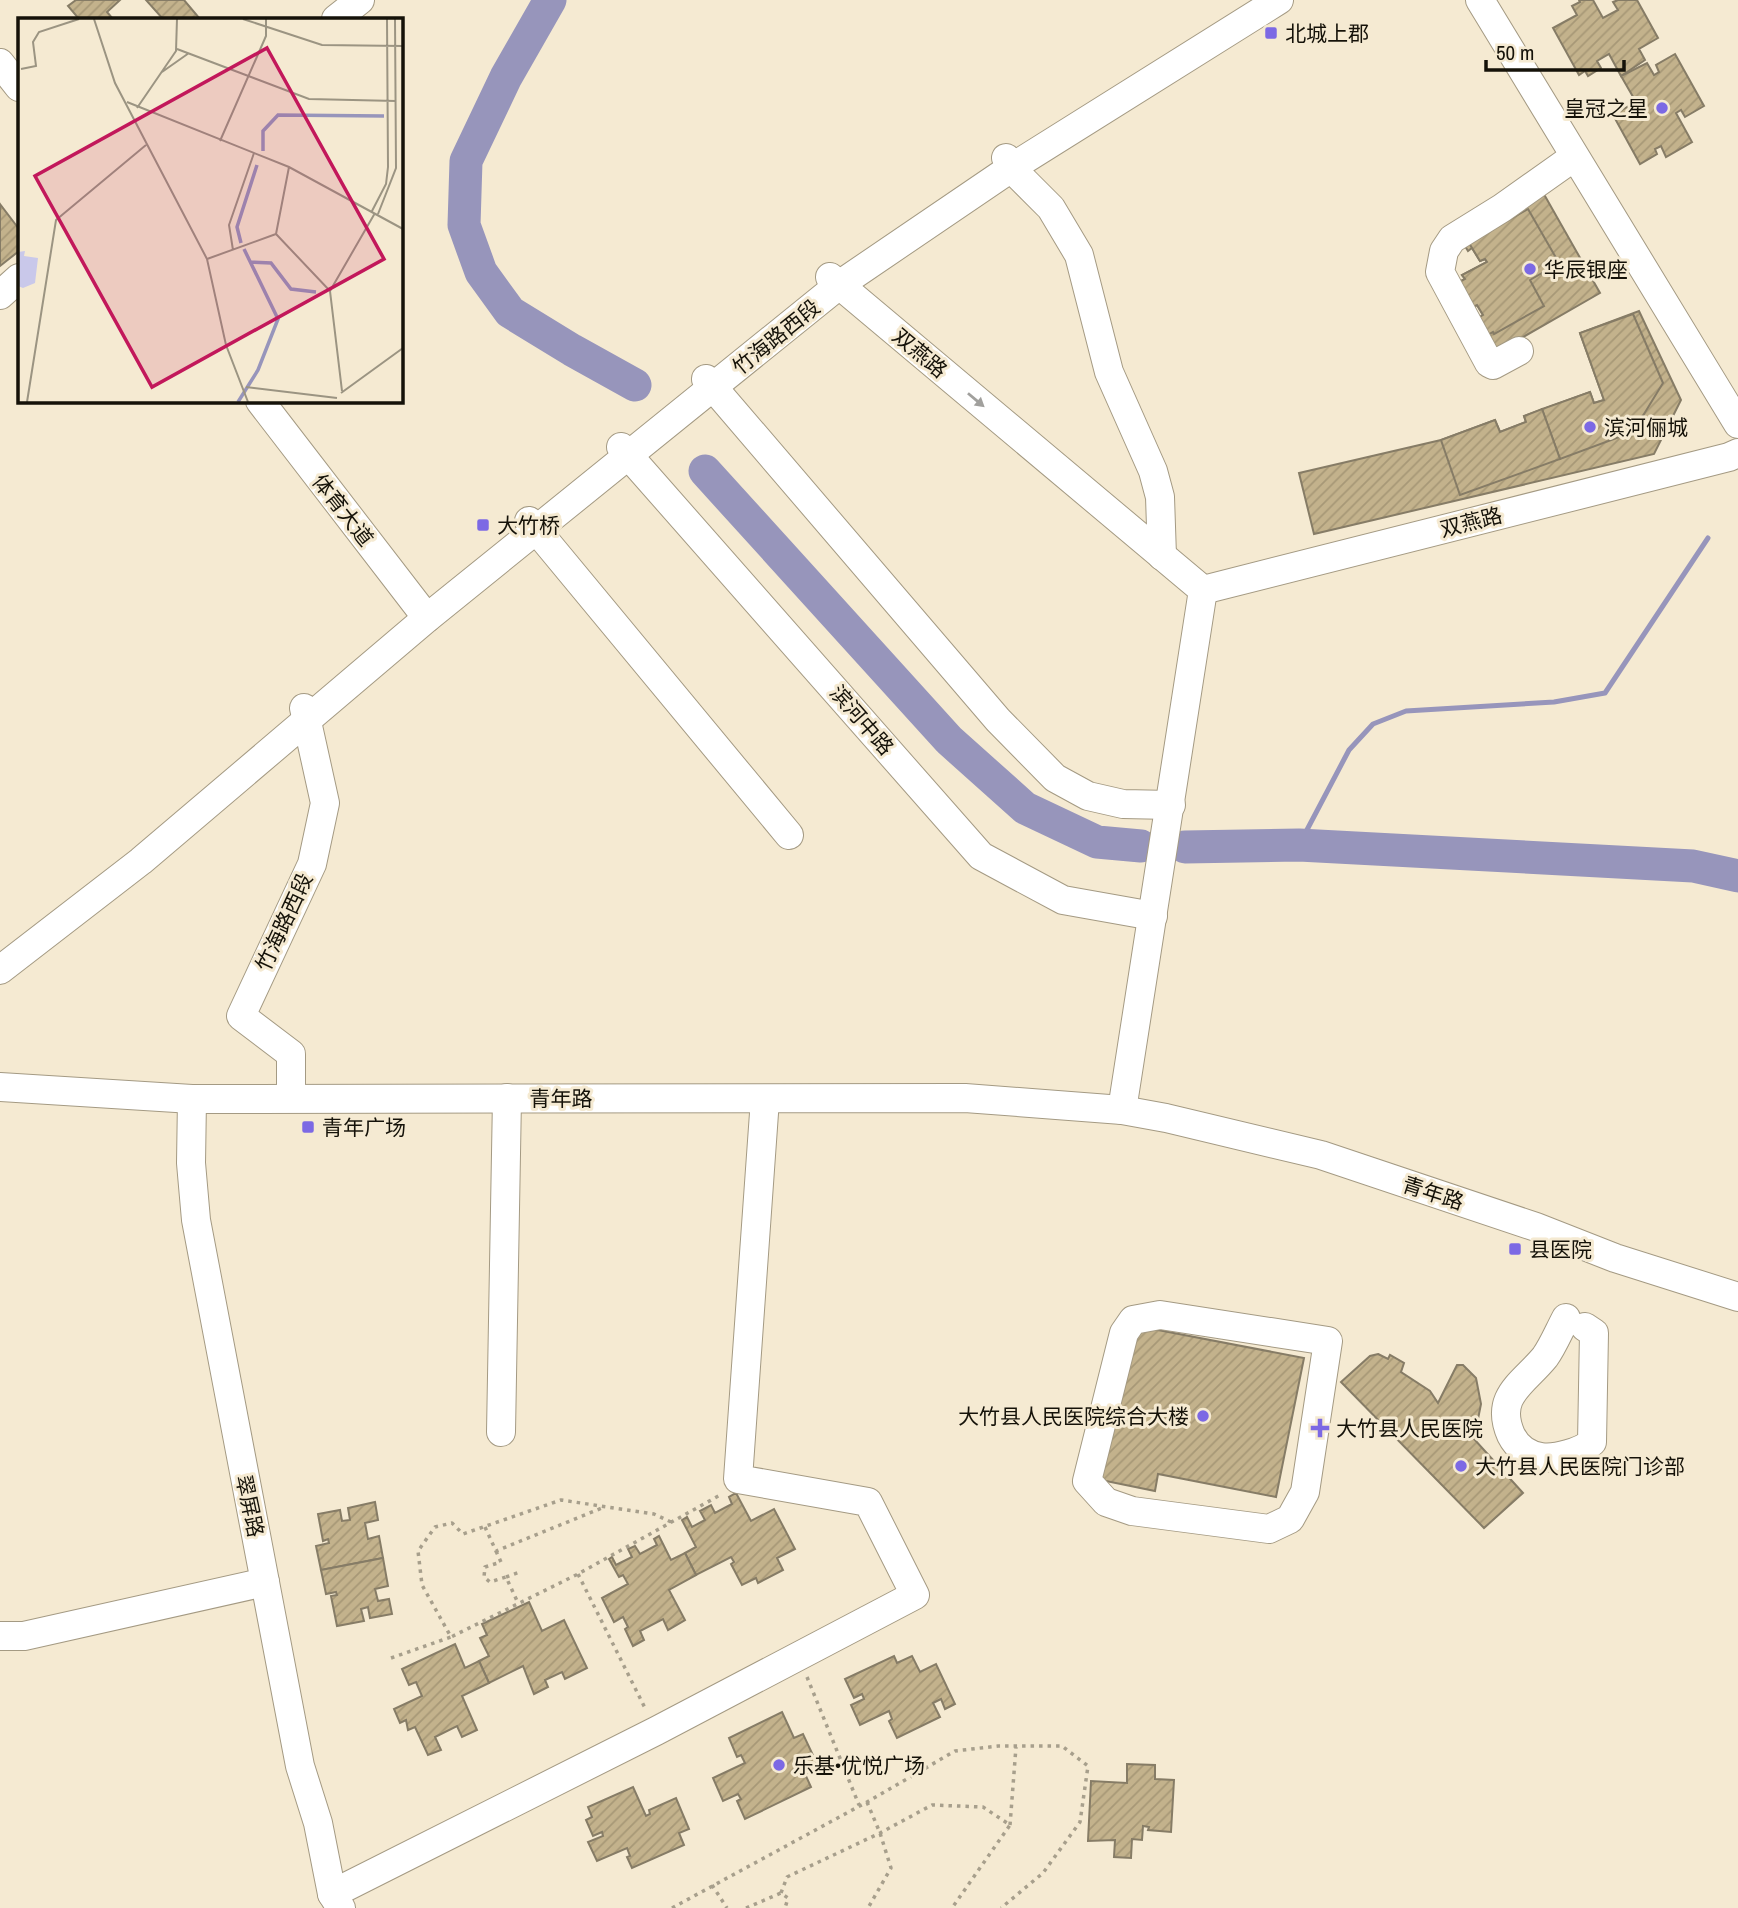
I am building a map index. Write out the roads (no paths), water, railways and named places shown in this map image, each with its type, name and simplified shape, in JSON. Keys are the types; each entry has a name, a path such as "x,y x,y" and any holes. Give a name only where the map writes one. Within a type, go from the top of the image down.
{"street":[{"path":"337,18 360,0"},
{"name":"竹海路西段","path":"0,971 141,861 424,614 834,281 1258,0"},
{"name":"竹海路西段","path":"1009,163 1279,0"},
{"path":"1480,0 1738,424"},
{"path":"0,63 18,87"},
{"path":"1520,351 1493,365 1489,363 1440,272 1444,251 1452,239 1502,208 1574,156"},
{"path":"1009,163 1051,208 1079,255 1110,372 1153,471 1160,497 1162,556"},
{"path":"0,295 18,279"},
{"name":"双燕路","path":"834,281 1203,590 1738,453"},
{"path":"710,383 998,720 1055,778 1088,796 1123,804 1171,805"},
{"name":"体育大道","path":"261,402 424,614"},
{"name":"滨河中路","path":"625,451 981,856 1063,900 1153,916"},
{"path":"533,525 789,835"},
{"path":"1122,1110 1160,881 1203,590"},
{"name":"竹海路西段","path":"0,957 306,715"},
{"name":"竹海路西段","path":"291,1098 291,1054 241,1016 312,864 325,803 306,715"},
{"name":"青年路","path":"0,1087 192,1098 965,1098 1122,1110 1321,1155 1536,1227 1615,1258 1738,1297"},
{"name":"翠屏路","path":"192,1098 191,1163 196,1220 300,1766 318,1823 337,1901"},
{"path":"501,1432 507,1098"},
{"path":"337,1901 915,1595 868,1502 737,1479 765,1099"},
{"path":"1160,1315 1328,1341 1306,1492 1290,1519 1269,1529 1132,1511 1106,1502 1087,1481 1124,1333 1133,1320 1160,1315"},
{"path":"0,1636 23,1636 265,1582"}],"waterway":[{"path":"550,0 506,77 466,161 464,225 481,272 510,312 635,385"},
{"path":"705,471 949,740 1025,808 1097,842 1141,846"},
{"path":"1299,845 1349,750 1373,724 1406,711 1554,702 1605,693 1708,538"},
{"path":"1185,847 1299,845 1693,866 1738,876"}],"place":[{"name":"北城上郡","path":"1271,33"},
{"name":"皇冠之星","path":"1662,108"},
{"name":"华辰银座","path":"1530,269"},
{"name":"滨河俪城","path":"1590,427"},
{"name":"大竹桥","path":"483,525"},
{"name":"青年广场","path":"308,1127"},
{"name":"县医院","path":"1515,1249"},
{"name":"大竹县人民医院综合大楼","path":"1203,1416"},
{"name":"大竹县人民医院","path":"1320,1428"},
{"name":"大竹县人民医院门诊部","path":"1461,1466"},
{"name":"乐基•优悦广场","path":"779,1765"}]}
